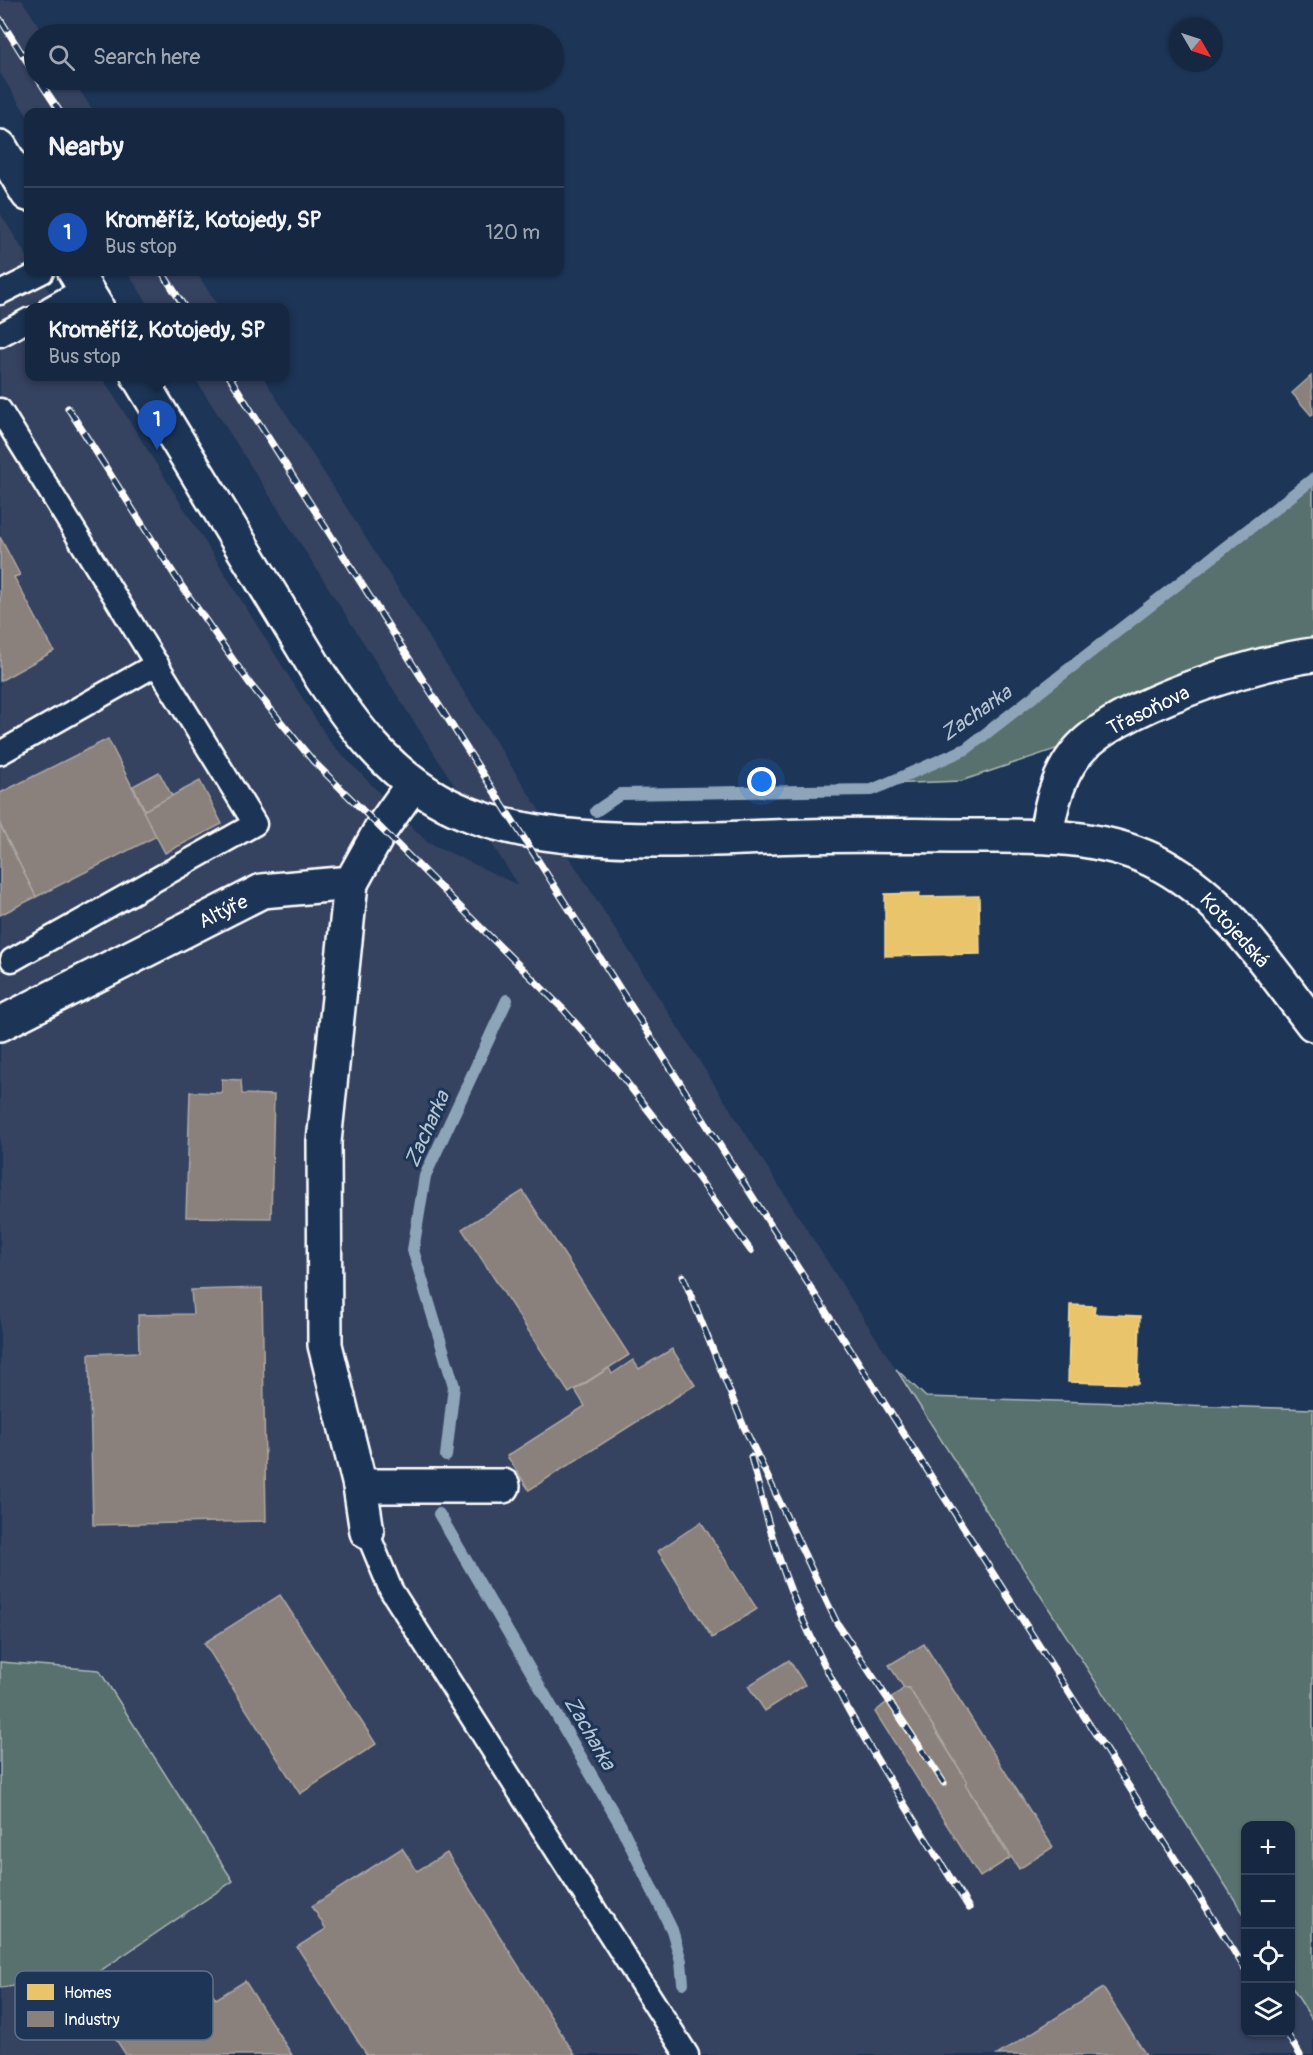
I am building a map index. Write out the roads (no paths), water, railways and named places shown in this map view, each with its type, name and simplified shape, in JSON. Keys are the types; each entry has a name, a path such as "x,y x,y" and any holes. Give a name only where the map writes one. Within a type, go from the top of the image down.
{"street":[{"path":"0,147 24,187"},
{"name":"Kotojedská","path":"141,381 353,724 381,756 413,784 437,800 485,820 516,828 599,837 696,840 805,836 1046,836 1116,847 1151,859 1181,876 1229,918 1313,1023"},
{"name":"Třasoňova","path":"1046,836 1049,816 1064,774 1075,754 1104,730 1138,711 1216,679 1268,663 1313,655"},
{"path":"367,1532 360,1486 325,1345 324,1142 351,883 381,829 413,784"},
{"name":"Altýře","path":"0,1024 262,891 351,883"},
{"path":"360,1486 503,1486"}],"lane":[{"path":"4,287 32,276"},
{"path":"59,303 85,289"},
{"path":"0,335 25,322"},
{"path":"0,410 255,824 12,960"},
{"path":"0,753 156,664"},
{"path":"367,1532 391,1590 687,2055"}],"waterway":[{"name":"Zacharka","path":"596,811 621,794 872,790 966,749 1313,479"},
{"name":"Zacharka","path":"446,1456 454,1386 413,1250 425,1176 507,1000"},
{"name":"Zacharka","path":"439,1514 620,1824 672,1930 681,1961 683,1983"}],"railway":[{"path":"0,19 24,57"},
{"path":"46,90 57,108"},
{"path":"165,276 182,303"},
{"path":"232,381 1241,1962"},
{"path":"68,408 181,585 250,684 313,761 564,1010 617,1070 666,1133 751,1251"},
{"path":"683,1276 744,1427 837,1623 944,1783"},
{"path":"751,1457 777,1553 816,1647 856,1724 969,1908"},
{"path":"1289,2037 1300,2055"}],"place":[{"name":"Kroměříž, Kotojedy, SP","path":"157,450"}]}
